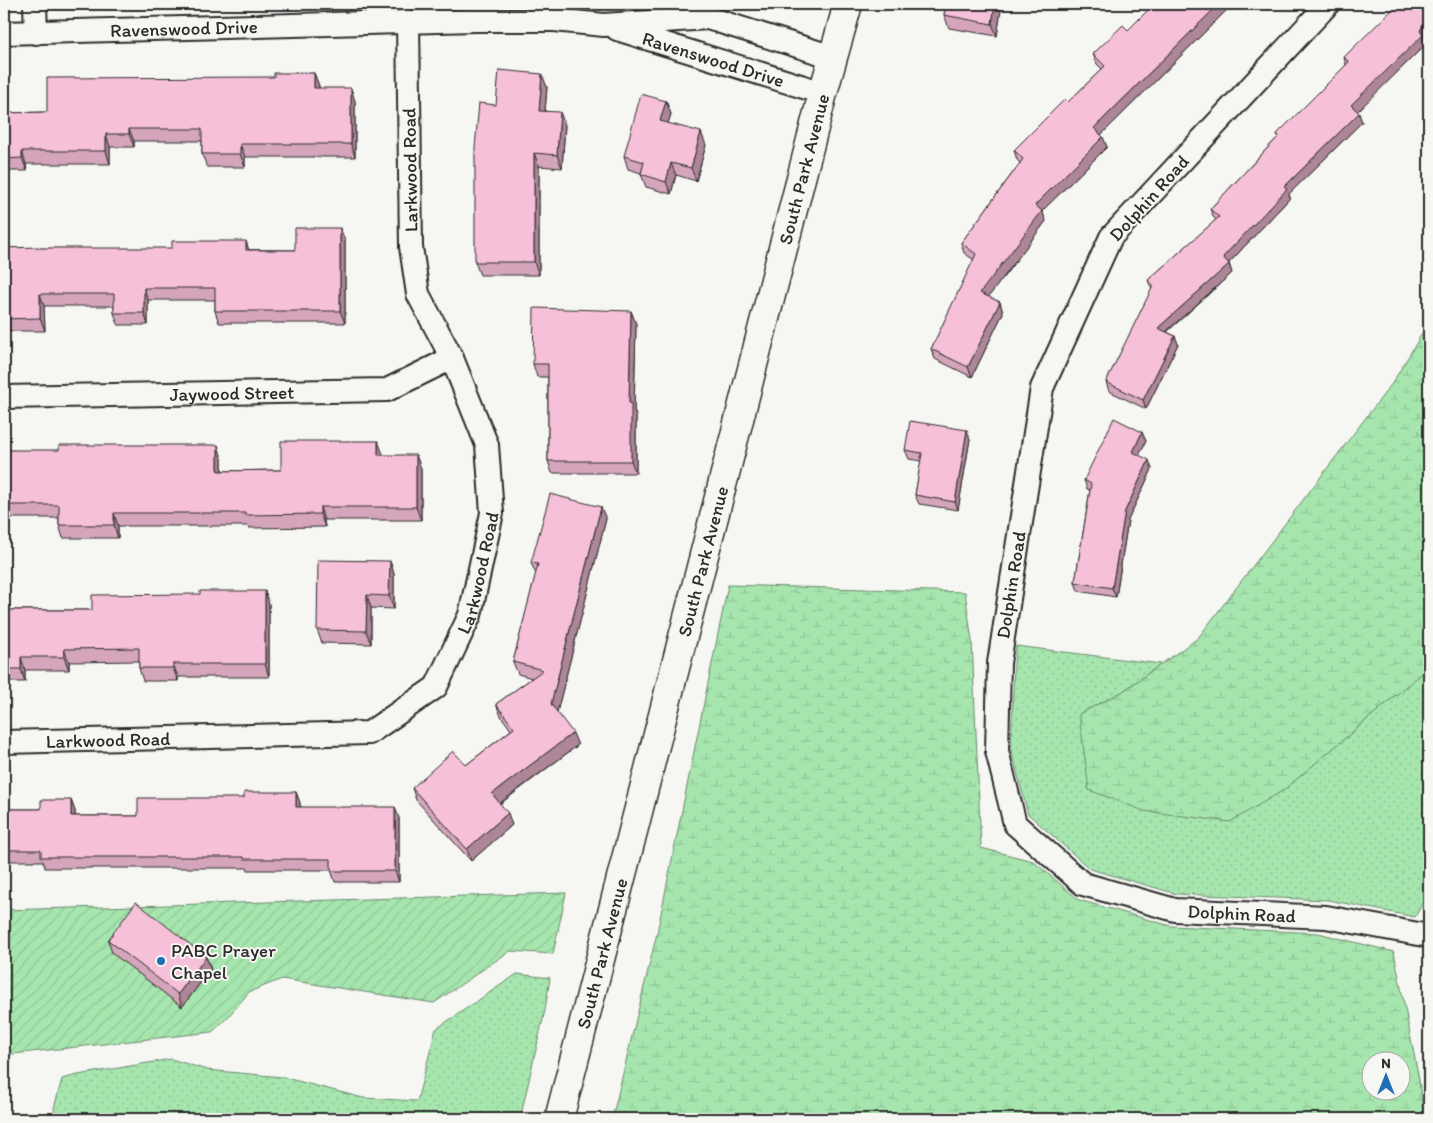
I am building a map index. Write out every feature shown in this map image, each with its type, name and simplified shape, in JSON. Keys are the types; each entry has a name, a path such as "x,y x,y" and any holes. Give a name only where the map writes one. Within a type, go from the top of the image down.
{"street":[{"path":"35,4 36,33"},
{"name":"South Park Avenue","path":"559,1119 823,93 848,4"},
{"name":"Dolphin Road","path":"1328,4 1111,237 1042,388 999,663 997,750 1015,824 1083,884 1175,910 1326,917 1429,936"},
{"name":"Ravenswood Drive","path":"4,33 408,21 554,20 604,25 708,18 833,57"},
{"name":"Larkwood Road","path":"4,742 369,733 436,687 470,615 492,513 487,445 452,358 418,294 411,247 408,21"},
{"name":"Ravenswood Drive","path":"604,25 823,93"},
{"name":"Jaywood Street","path":"4,397 387,390 452,358"}],"green space":[{"path":"1429,322 1429,667 1284,790 1230,822 1144,811 1089,790 1079,714 1122,692 1198,638 1393,382"},
{"path":"728,585 965,592 972,641 981,848 1033,861 1079,900 1171,926 1318,933 1394,952 1419,1080 1424,1119 612,1119 657,933"},
{"path":"1016,646 1161,664 1122,692 1079,714 1284,790 1429,667 1429,892 1415,917 1328,900 1177,894 1090,869 1028,814 1011,749"},
{"path":"566,893 553,954 510,951 434,1003 282,979 249,992 227,1018 212,1032 4,1055 4,910"},
{"path":"517,974 550,978 545,1010 520,1119 55,1119 54,1108 62,1079 171,1059 207,1070 282,1077 363,1098 417,1101 436,1029"}],"building":[{"path":"946,4 995,4 992,24 944,15"},
{"path":"1154,4 1219,4 1094,128 1103,137 1035,205 1042,211 980,293 1000,302 968,367 931,349 976,254 961,243 1023,159 1014,150 1065,99 1068,102 1105,66 1093,54 1123,25 1128,30"},
{"path":"1398,4 1429,4 1429,12 1420,31 1423,35 1351,105 1359,113 1284,187 1287,189 1223,257 1229,264 1158,328 1175,336 1143,400 1106,382 1153,286 1148,280 1219,217 1210,209 1279,136 1277,134 1349,62 1344,57"},
{"path":"499,70 542,74 539,111 560,112 557,155 534,153 534,262 475,262 475,148 479,103 496,105"},
{"path":"274,73 314,73 314,88 351,88 351,144 240,144 240,154 202,154 202,129 129,129 129,134 106,134 106,151 22,151 22,158 4,159 4,113 47,112 47,78 274,77"},
{"path":"641,94 666,101 660,121 701,132 691,168 671,163 666,182 641,174 644,162 624,156"},
{"path":"295,228 340,228 340,311 215,311 215,288 144,288 144,313 114,313 114,294 40,294 40,318 4,319 4,248 172,248 172,241 246,241 246,250 295,250"},
{"path":"534,308 631,311 629,403 631,403 631,461 548,461 548,364 533,364"},
{"path":"1114,418 1142,432 1133,452 1149,460 1125,511 1112,588 1075,582 1091,484 1084,480"},
{"path":"910,421 967,430 955,502 915,495 922,453 905,450"},
{"path":"281,441 378,441 378,455 416,455 416,507 320,507 320,514 114,513 114,525 59,525 59,505 4,505 4,450 59,450 59,445 218,445 218,471 281,470"},
{"path":"550,494 601,507 551,704 573,733 492,794 508,813 467,849 412,788 453,751 466,765 514,728 496,704 543,670 513,662 538,564 531,563"},
{"path":"318,560 390,561 389,596 367,595 366,631 317,630"},
{"path":"200,591 265,591 265,664 173,664 173,668 139,668 139,648 64,649 64,657 21,657 21,669 4,669 4,610 92,610 92,595 200,594"},
{"path":"244,792 296,792 296,807 395,807 395,871 331,871 331,859 41,857 41,850 4,850 4,809 41,809 41,800 71,800 71,816 138,816 138,798 244,798"},
{"name":"PABC Prayer Chapel","path":"136,902 206,957 178,994 108,940"}],"place":[{"name":"PABC Prayer Chapel","path":"161,961"}]}
